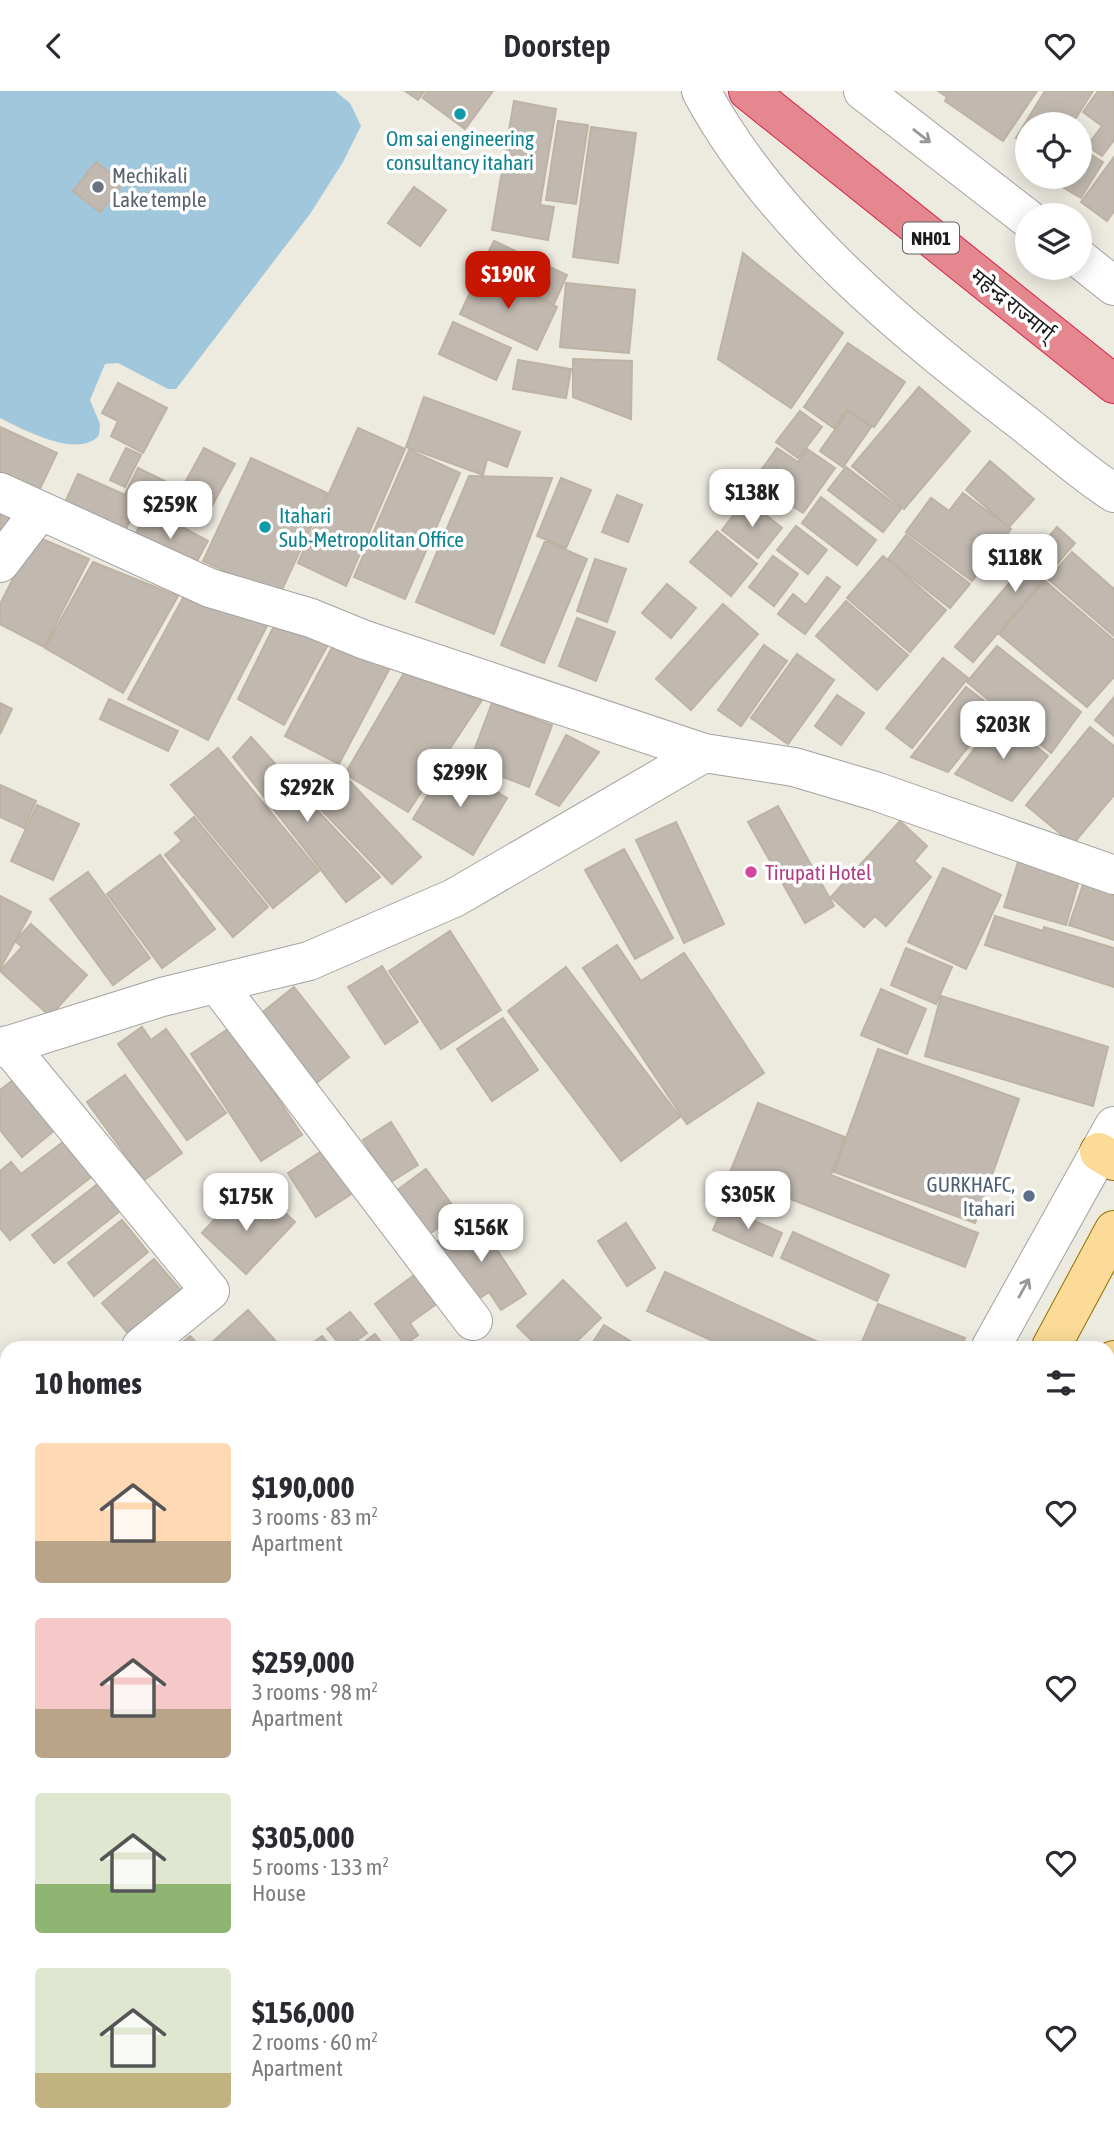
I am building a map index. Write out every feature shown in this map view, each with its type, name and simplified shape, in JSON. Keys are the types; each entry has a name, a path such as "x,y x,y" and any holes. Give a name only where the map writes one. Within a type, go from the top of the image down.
{"highway":[{"name":"महेन्द्र राज्मार्ग्","path":"748,91 1114,384"}],"main road":[{"path":"1054,1341 1114,1230"}],"street":[{"path":"701,91 760,181 820,247 973,384 1114,493"},
{"path":"867,92 1015,209"},
{"path":"1092,269 1114,286"},
{"path":"0,492 210,588 311,618 365,640 704,753 794,767 875,791 1114,875"},
{"path":"0,563 39,512"},
{"path":"148,1341 210,1291 2,1047 162,997 309,961 454,898 704,753"},
{"path":"217,984 473,1321"},
{"path":"994,1341 1109,1146"}],"water":[{"path":"0,91 335,91 350,103 361,126 343,162 310,214 176,389 168,389 118,363 105,364 90,400 100,424 99,435 90,442 65,444 36,435 0,418"}],"building":[{"path":"405,91 425,91 418,100"},
{"name":"Om sai engineering consultancy itahari","path":"428,91 493,91 465,129 423,98"},
{"path":"938,91 1037,91 1023,112 1015,112 1015,123 1003,141 945,101 947,97"},
{"path":"1045,91 1093,91 1080,112 1032,112"},
{"path":"1098,91 1114,91 1114,140 1102,156 1092,149 1092,139 1102,126 1092,119 1092,112 1083,112"},
{"path":"514,101 556,109 540,205 554,207 548,240 492,230"},
{"path":"558,121 588,125 576,204 546,200"},
{"path":"591,127 636,133 618,263 573,257"},
{"path":"1092,155 1103,162 1092,180"},
{"path":"1114,157 1114,211 1107,221 1092,210 1092,203 1081,202"},
{"name":"Mechikali Lake temple","path":"96,162 123,183 100,212 73,191"},
{"path":"414,187 446,210 420,246 388,223"},
{"path":"1066,189 1086,189 1081,198"},
{"path":"494,241 567,275 554,304 480,269"},
{"path":"743,253 843,333 791,408 718,359"},
{"path":"480,271 557,307 537,350 460,314"},
{"path":"566,283 635,290 629,353 560,347"},
{"path":"453,322 511,348 496,380 439,354"},
{"path":"848,343 905,382 874,427 847,409 834,428 804,407"},
{"path":"573,359 632,361 631,419 573,397"},
{"path":"518,360 571,369 566,398 513,389"},
{"path":"118,383 167,408 143,453 111,436 118,421 102,413"},
{"path":"919,387 970,431 904,509 852,466"},
{"path":"424,397 520,432 507,467 487,459 483,475 406,447"},
{"path":"800,411 822,427 798,458 776,442"},
{"path":"848,411 871,427 843,467 820,451"},
{"path":"0,427 57,453 37,495 0,477"},
{"path":"358,428 405,449 346,586 298,563"},
{"path":"126,448 141,455 125,487 110,480"},
{"path":"204,448 235,464 203,522 172,506"},
{"path":"777,448 798,462 807,449 835,468 803,513 754,480"},
{"path":"409,450 460,473 405,599 354,577"},
{"name":"Itahari Sub-Metropolitan Office","path":"251,458 327,493 279,596 203,561"},
{"path":"990,461 1034,499 1009,527 966,490"},
{"path":"846,467 901,509 883,532 828,490"},
{"path":"138,468 179,488 166,514 125,494"},
{"path":"78,474 139,501 123,536 62,509"},
{"path":"469,476 552,478 494,634 416,602"},
{"path":"561,478 591,490 566,548 537,536"},
{"path":"963,493 1011,529 972,581 906,532 931,498 949,511"},
{"path":"617,495 642,505 628,542 602,532"},
{"path":"821,497 876,540 857,565 802,523"},
{"path":"746,499 782,528 758,558 722,530"},
{"path":"0,508 11,514 0,536"},
{"path":"149,509 208,541 191,572 132,540"},
{"path":"796,526 827,550 808,574 777,550"},
{"path":"1057,527 1075,543 973,662 955,647"},
{"path":"717,531 757,564 731,596 690,562"},
{"path":"906,535 970,584 950,608 888,559"},
{"path":"35,536 89,559 44,647 0,624 0,604"},
{"path":"545,541 587,559 544,663 501,645"},
{"path":"1072,552 1114,589 1114,636 1048,579"},
{"path":"773,556 798,574 774,606 749,587"},
{"path":"883,556 946,610 910,652 847,598"},
{"path":"595,559 626,569 607,622 577,611"},
{"path":"93,562 178,596 123,693 45,648"},
{"path":"827,577 840,587 805,634 778,614 793,594 806,605"},
{"path":"1045,581 1114,640 1114,677 1087,707 999,634"},
{"path":"667,584 696,608 671,638 642,613"},
{"path":"183,598 268,624 208,740 128,699"},
{"path":"846,601 908,655 877,690 816,636"},
{"path":"723,604 758,634 691,710 656,679"},
{"path":"577,618 615,632 596,681 559,666"},
{"path":"274,626 331,639 284,725 238,699"},
{"path":"337,638 391,666 339,764 285,736"},
{"path":"764,645 787,661 741,726 718,710"},
{"path":"997,646 1081,712 1051,753 967,682"},
{"path":"797,654 834,680 788,744 751,718"},
{"path":"943,658 968,678 912,748 886,728"},
{"path":"404,673 482,700 408,812 345,774"},
{"path":"966,687 997,711 948,772 911,757"},
{"path":"837,695 864,713 841,745 815,726"},
{"path":"1114,697 1114,736 1095,720"},
{"path":"109,699 178,731 168,751 100,719"},
{"path":"0,703 12,709 0,734"},
{"path":"492,703 552,725 529,787 469,764"},
{"path":"999,717 1048,756 1012,801 955,774"},
{"path":"1090,727 1114,746 1114,795 1073,844 1026,805"},
{"path":"566,735 599,752 559,806 536,794"},
{"path":"251,737 380,877 346,902 233,757"},
{"path":"218,748 319,871 273,908 171,785"},
{"path":"448,762 507,798 473,855 413,819"},
{"path":"342,773 421,857 392,884 313,801"},
{"path":"0,785 36,801 24,828 0,817"},
{"path":"37,805 79,824 53,880 11,861"},
{"path":"778,806 834,906 805,923 748,822"},
{"path":"194,817 268,907 233,937 165,855 182,841 175,833"},
{"path":"900,821 927,846 914,861 931,877 886,926 875,916 864,927 831,897"},
{"path":"676,822 724,924 684,943 636,840"},
{"path":"624,849 673,938 635,959 585,870"},
{"path":"160,855 215,929 162,968 107,894"},
{"path":"1019,859 1080,877 1066,925 1004,907"},
{"path":"943,868 1001,895 966,969 908,942"},
{"path":"1088,870 1114,879 1114,940 1069,925"},
{"path":"88,872 150,958 113,985 50,899"},
{"path":"0,896 31,912 0,969"},
{"path":"995,916 1043,931 1044,927 1114,948 1114,987 985,945"},
{"path":"31,924 87,975 50,1016 0,971 22,947 15,941"},
{"path":"450,931 501,1010 441,1049 389,971"},
{"path":"617,945 641,981 684,953 764,1073 687,1124 583,968"},
{"path":"906,948 952,967 936,1004 891,985"},
{"path":"382,966 418,1022 385,1044 348,987"},
{"path":"566,967 680,1117 621,1161 508,1011"},
{"path":"294,987 349,1057 310,1088 254,1019"},
{"path":"881,989 926,1009 907,1054 861,1035"},
{"path":"941,996 1108,1047 1093,1106 925,1056"},
{"path":"503,1018 538,1070 492,1101 457,1049"},
{"path":"142,1027 151,1040 166,1029 226,1113 187,1140 118,1044"},
{"path":"231,1027 302,1135 261,1161 191,1054"},
{"path":"878,1049 1019,1099 975,1223 834,1172"},
{"path":"21,1074 62,1124 22,1157 0,1130 0,1090"},
{"path":"125,1075 182,1153 144,1180 87,1102"},
{"path":"758,1103 845,1137 831,1175 978,1233 965,1267 729,1175"},
{"path":"391,1122 418,1165 389,1183 363,1140"},
{"path":"67,1139 95,1174 10,1240 0,1228 0,1171 11,1162 21,1174"},
{"path":"328,1147 356,1191 316,1217 288,1173"},
{"path":"426,1169 458,1213 428,1235 396,1191"},
{"path":"99,1183 120,1211 54,1263 32,1235"},
{"path":"239,1193 270,1222 281,1209 295,1222 246,1274 202,1233"},
{"path":"723,1207 782,1233 772,1256 713,1230"},
{"path":"475,1216 526,1294 501,1310 489,1292 477,1300 438,1241"},
{"path":"122,1220 148,1252 94,1296 68,1263"},
{"path":"626,1223 655,1268 627,1286 598,1241"},
{"path":"793,1232 889,1275 877,1301 781,1258"},
{"path":"154,1259 184,1294 132,1338 102,1303"},
{"path":"421,1270 442,1300 410,1323 418,1335 410,1341 402,1341 375,1304"},
{"path":"665,1272 816,1341 713,1341 647,1311"},
{"path":"563,1280 601,1318 577,1341 532,1341 517,1326"},
{"path":"878,1304 965,1338 964,1341 862,1341"},
{"path":"248,1310 276,1341 213,1341"},
{"path":"350,1312 367,1333 356,1341 337,1341 327,1329"},
{"path":"604,1325 630,1341 594,1341"},
{"path":"375,1334 380,1341 366,1341"}],"place":[{"name":"Om sai engineering consultancy itahari","path":"460,114"},
{"name":"Mechikali Lake temple","path":"98,187"},
{"name":"Itahari Sub-Metropolitan Office","path":"265,527"},
{"name":"Tirupati Hotel","path":"751,872"},
{"name":"GURKHAFC, Itahari","path":"1029,1196"}]}
